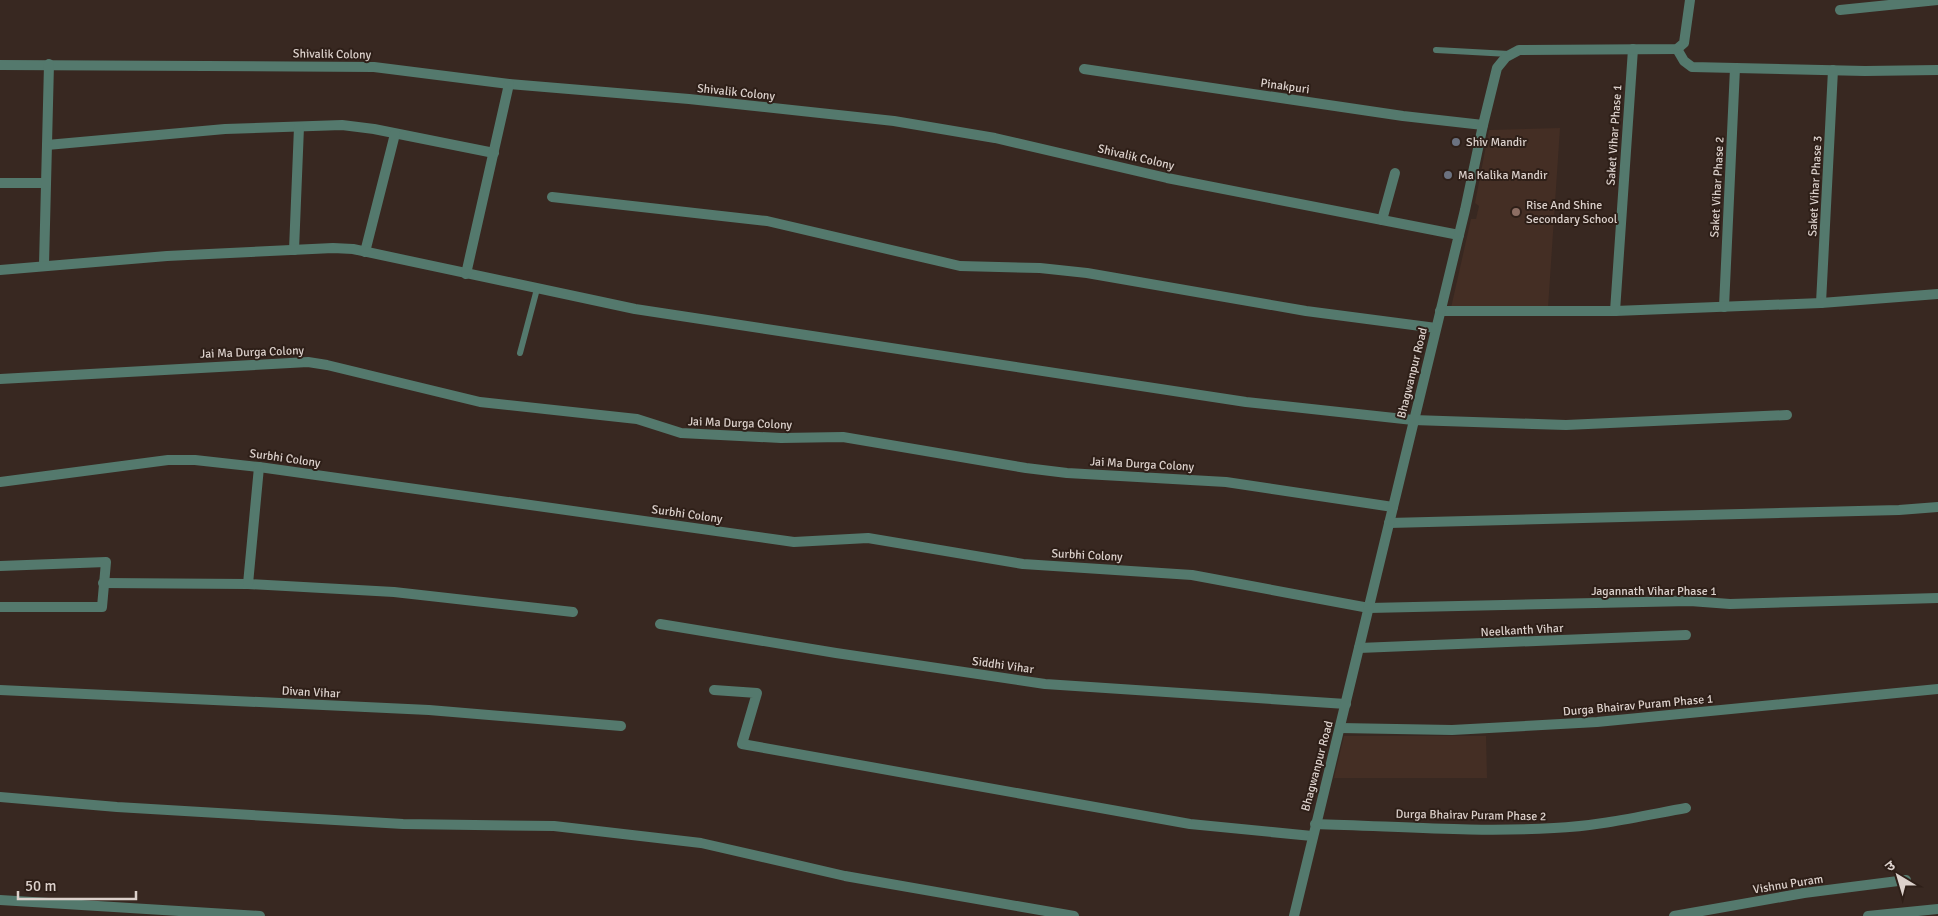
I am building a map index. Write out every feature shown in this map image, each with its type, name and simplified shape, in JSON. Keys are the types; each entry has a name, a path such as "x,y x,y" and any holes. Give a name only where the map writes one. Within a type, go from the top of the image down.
{"street":[{"path":"1511,54 1519,50 1677,49 1684,43 1690,0"},
{"path":"1840,10 1938,0"},
{"name":"Saket Vihar Phase 1","path":"1615,311 1633,49"},
{"path":"1677,49 1684,61 1692,67 1938,70"},
{"name":"Bhagwanpur Road","path":"1294,916 1436,328 1482,125 1497,68 1511,54"},
{"path":"44,265 49,64"},
{"name":"Shivalik Colony","path":"0,65 374,67 509,84 689,100 894,122 995,138 1167,178 1458,235"},
{"name":"Saket Vihar Phase 2","path":"1724,307 1735,68"},
{"name":"Pinakpuri","path":"1084,69 1403,116 1482,125"},
{"name":"Saket Vihar Phase 3","path":"1821,303 1833,70"},
{"path":"466,274 509,84"},
{"path":"48,145 225,129 299,128 342,125 374,128 395,134 494,153"},
{"path":"294,250 299,128"},
{"path":"365,252 395,134"},
{"path":"1382,220 1395,173"},
{"path":"0,183 46,183"},
{"path":"552,196 767,221 960,266 1040,268 1087,273 1306,311 1436,328"},
{"path":"0,270 44,265 353,248 466,274 635,309 1246,402 1413,420 1566,425 1787,415"},
{"path":"1440,311 1615,311 1821,303 1938,294"},
{"name":"Jai Ma Durga Colony","path":"0,378 308,362 346,369 480,402 638,419 681,433 781,438 844,437 1026,468 1095,475 1226,482 1393,507"},
{"name":"Surbhi Colony","path":"0,482 168,460 195,460 259,467 794,542 868,538 1023,564 1192,575 1369,608"},
{"path":"248,584 259,467"},
{"path":"1389,523 1899,510 1938,507"},
{"path":"0,566 106,562 102,607 0,607"},
{"path":"103,583 248,584 394,592 573,612"},
{"name":"Jagannath Vihar Phase 1","path":"1369,608 1690,601 1730,604 1938,598"},
{"name":"Siddhi Vihar","path":"660,624 836,654 1045,684 1346,704"},
{"name":"Neelkanth Vihar","path":"1359,648 1686,635"},
{"name":"Durga Bhairav Puram Phase 1","path":"1340,728 1452,730 1597,722 1938,689"},
{"name":"Divan Vihar","path":"0,690 429,710 621,726"},
{"path":"714,690 757,693 742,744 1190,824 1312,836"},
{"path":"0,797 117,807 393,824 554,826 701,843 844,876 1074,916"},
{"name":"Durga Bhairav Puram Phase 2","path":"1315,824 1500,830 1555,828 1590,825 1686,808"},
{"name":"Vishnu Puram","path":"1674,916 1804,893 1906,880"},
{"path":"0,900 260,916"},
{"path":"1868,916 1938,909"}],"lane":[{"path":"1436,50 1511,54"},
{"path":"520,353 537,289"}],"shaded area":[{"name":"Rise And Shine Secondary School","path":"1560,128 1548,308 1451,308 1471,219 1476,219 1479,206 1475,203 1489,130"},
{"path":"1344,736 1486,736 1487,778 1334,778"}],"place":[{"name":"Shiv Mandir","path":"1456,142"},
{"name":"Ma Kalika Mandir","path":"1448,175"},
{"name":"Rise And Shine Secondary School","path":"1516,212"}]}
